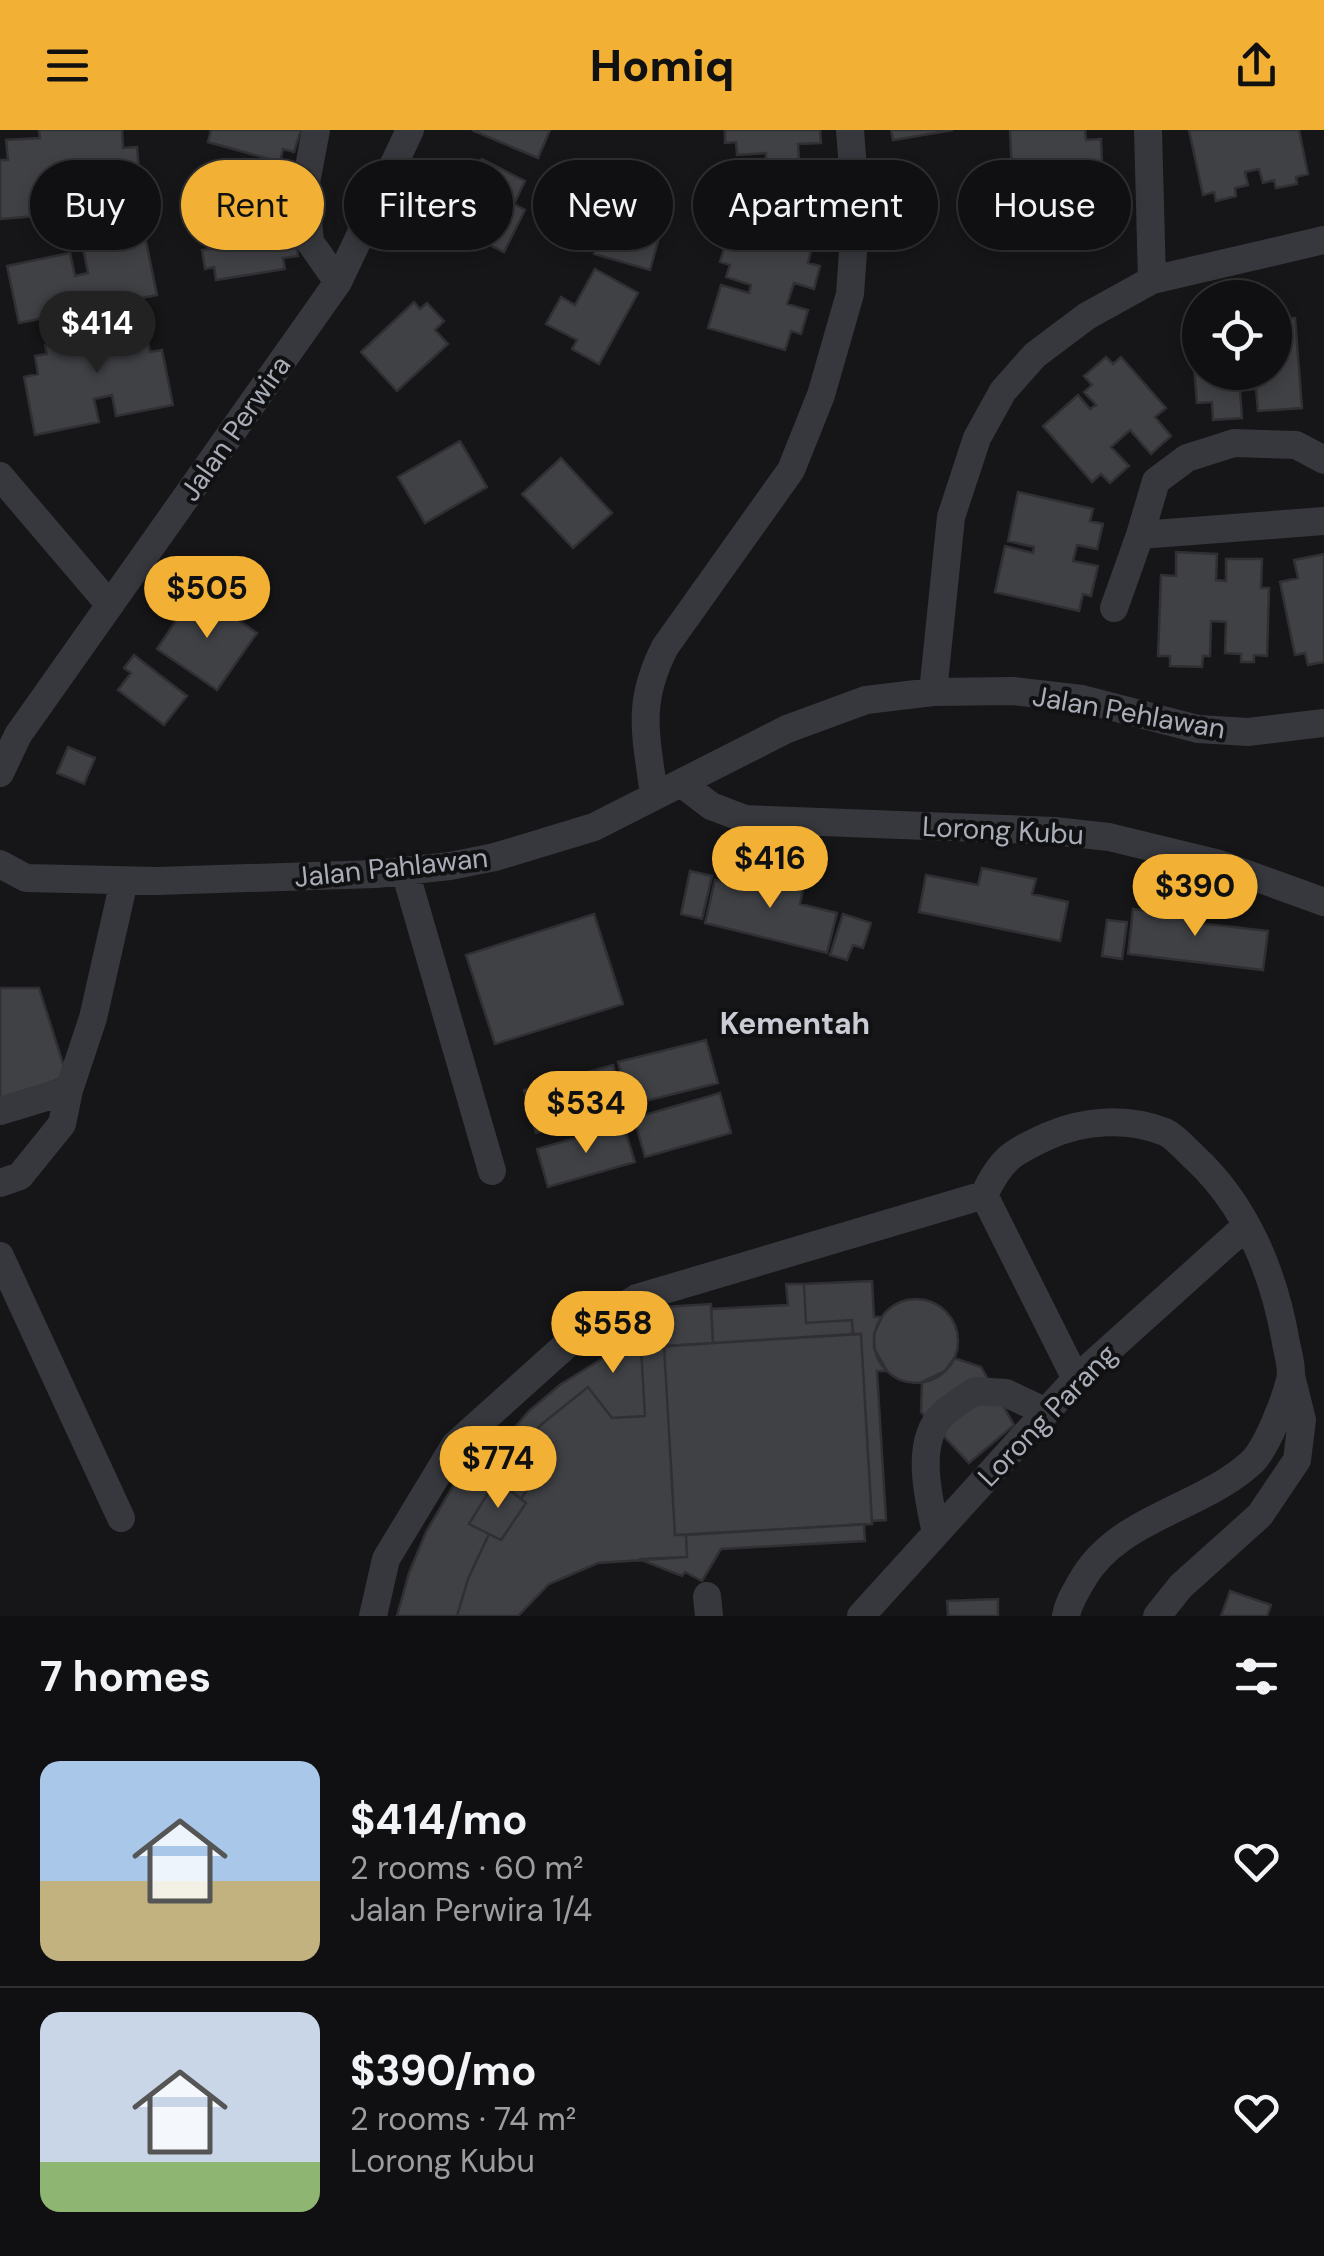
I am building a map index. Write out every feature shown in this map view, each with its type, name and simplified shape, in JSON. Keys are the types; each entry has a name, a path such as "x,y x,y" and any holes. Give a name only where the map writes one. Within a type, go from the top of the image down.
{"street":[{"path":"316,130 306,188 310,242 338,282"},
{"name":"Jalan Perwira","path":"0,773 18,735 338,282 410,130"},
{"path":"654,795 644,720 650,678 665,646 791,470 826,378 850,294 856,208 850,130"},
{"path":"1148,130 1152,280"},
{"path":"933,692 951,517 977,438 1003,392 1034,354 1087,316 1152,280 1324,240"},
{"path":"1114,608 1156,481 1187,458 1234,443 1296,445 1324,460"},
{"path":"0,476 109,604"},
{"path":"1140,535 1324,521"},
{"name":"Jalan Pehlawan","path":"933,692 1012,691 1082,699 1198,729 1248,732 1324,723"},
{"name":"Jalan Pahlawan","path":"0,864 26,878 124,880 265,879 450,866 594,827 787,729 866,700 933,692"},
{"name":"Lorong Kubu","path":"681,783 711,806 745,818 1109,836 1216,864 1324,902"},
{"path":"405,871 492,1171"},
{"path":"0,1184 20,1176 62,1124 93,1018 124,880"},
{"path":"0,1110 69,1090"},
{"path":"373,1616 386,1559 455,1445 583,1330 637,1298 984,1196 997,1167 1022,1148 1070,1126 1127,1121 1169,1134 1212,1174 1236,1204 1266,1264 1282,1316 1302,1420 1297,1460 1260,1515 1181,1586 1157,1616"},
{"path":"984,1196 1076,1379"},
{"name":"Lorong Parang","path":"861,1616 1076,1379 1245,1227"},
{"path":"0,1256 121,1518"},
{"path":"1066,1616 1067,1607 1092,1563 1124,1534 1208,1495 1255,1460 1292,1376"},
{"path":"936,1533 926,1486 927,1449 938,1418 974,1391 1006,1393 1046,1412"}],"building":[{"path":"39,130 122,130 123,148 137,147 138,160 30,160 30,217 0,219 0,160 8,160 6,140 40,138"},
{"path":"211,130 301,130 294,152 283,149 280,160 208,142"},
{"path":"472,130 550,130 538,158"},
{"path":"725,130 820,130 821,143 798,144 799,160 766,160 766,153 737,155 736,142 725,143"},
{"path":"891,130 953,130 893,140"},
{"path":"1010,130 1085,130 1086,140 1101,139 1102,160 1011,160"},
{"path":"1189,130 1299,130 1308,174 1296,177 1297,184 1276,188 1274,180 1263,183 1259,169 1245,172 1248,185 1235,188 1236,196 1216,201 1214,192 1203,195"},
{"path":"513,175 525,181 514,204 525,210 513,234"},
{"path":"83,250 148,250 157,295 19,323 7,266 70,253 75,276 88,273"},
{"path":"202,250 297,250 298,256 283,258 285,269 216,280 214,267 205,269"},
{"path":"595,250 656,250 650,270 594,254"},
{"path":"724,250 811,250 808,263 820,266 814,289 794,283 787,304 808,310 801,334 791,331 785,350 708,328 721,285 749,293 751,285 726,277 730,265 720,262"},
{"path":"595,269 638,293 599,364 572,349 577,340 546,324 561,297 575,305"},
{"path":"414,302 420,309 427,303 444,321 435,330 448,344 397,391 361,352"},
{"path":"143,317 150,352 162,350 173,405 116,416 112,395 94,399 99,422 35,435 24,377 38,374 35,356 47,354 45,345 64,341 63,332"},
{"path":"1292,318 1302,408 1258,411 1256,390 1292,390"},
{"path":"1106,357 1113,364 1121,357 1166,408 1155,417 1171,436 1151,454 1130,430 1111,447 1129,466 1110,483 1101,474 1092,482 1043,426 1078,395 1090,409 1096,405 1084,392 1092,385 1084,376"},
{"path":"1196,390 1240,390 1242,418 1213,420 1212,402 1197,403"},
{"path":"460,441 487,487 425,523 398,477"},
{"path":"561,458 612,513 573,548 522,494"},
{"path":"1018,492 1093,509 1090,521 1103,524 1097,549 1077,545 1073,561 1098,566 1091,596 1083,594 1079,611 995,592 1005,546 1033,553 1034,547 1008,541"},
{"path":"1176,552 1217,554 1216,580 1226,581 1226,559 1262,559 1261,588 1269,588 1267,656 1254,655 1254,662 1241,662 1241,654 1225,653 1226,622 1211,621 1210,656 1203,656 1202,667 1170,666 1170,656 1158,656 1161,575 1176,576"},
{"path":"1324,554 1324,662 1308,665 1305,653 1295,655 1280,582 1298,578 1294,560"},
{"path":"196,591 257,633 217,690 157,649"},
{"path":"134,655 187,696 164,725 118,690 131,673 124,668"},
{"path":"68,747 95,758 84,784 57,773"},
{"path":"740,868 804,884 800,904 837,913 827,953 705,923 715,880 736,885"},
{"path":"982,868 1036,879 1032,894 1068,902 1060,941 919,912 926,875 978,885"},
{"path":"690,871 712,876 702,919 681,914"},
{"path":"1171,903 1200,907 1198,923 1268,931 1263,970 1128,954 1133,909 1170,914"},
{"path":"594,914 623,1004 495,1044 466,955"},
{"path":"843,914 871,923 863,948 853,945 847,960 830,955"},
{"path":"1107,920 1127,922 1122,959 1102,956"},
{"path":"0,988 39,988 67,1076 0,1101"},
{"path":"706,1040 718,1083 629,1105 618,1062"},
{"path":"613,1065 625,1109 536,1133 524,1090"},
{"path":"720,1093 731,1133 645,1157 634,1118"},
{"path":"623,1124 635,1162 548,1187 537,1149"},
{"path":"872,1281 874,1317 882,1317 874,1334 874,1348 887,1371 877,1371 886,1520 872,1521 861,1334 853,1334 852,1320 806,1323 804,1284"},
{"path":"786,1284 804,1284 806,1323 852,1320 853,1334 713,1343 711,1309 788,1305"},
{"path":"916,1299 932,1302 946,1311 955,1325 955,1357 946,1371 932,1380 916,1383 900,1380 886,1371 877,1357 874,1341 877,1325 886,1311 900,1302"},
{"path":"711,1304 713,1343 641,1348 645,1416 612,1418 588,1387 542,1424 507,1462 530,1485 521,1499 510,1490 514,1481 508,1478 510,1473 489,1457 529,1411 561,1384 618,1349 618,1355 632,1354 630,1309"},
{"path":"861,1334 872,1524 675,1535 664,1346"},
{"path":"664,1346 675,1535 686,1535 687,1557 598,1563 549,1584 518,1616 457,1616 468,1579 489,1534 501,1540 526,1503 521,1499 530,1485 507,1462 542,1424 588,1387 612,1418 645,1416 641,1348"},
{"path":"954,1358 981,1367 1014,1425 969,1463 921,1412 922,1382 945,1371"},
{"path":"476,1447 510,1473 508,1478 514,1481 510,1490 496,1480 469,1524 489,1534 468,1579 457,1616 397,1616 426,1532"},
{"path":"496,1480 526,1503 501,1540 469,1524"},
{"path":"864,1524 865,1541 721,1549 702,1581 639,1559 687,1557 686,1535"},
{"path":"1230,1591 1271,1605 1267,1616 1221,1616"},
{"path":"998,1599 998,1616 948,1616 947,1601"}],"district":[{"name":"Kementah","path":"795,1024"}]}
